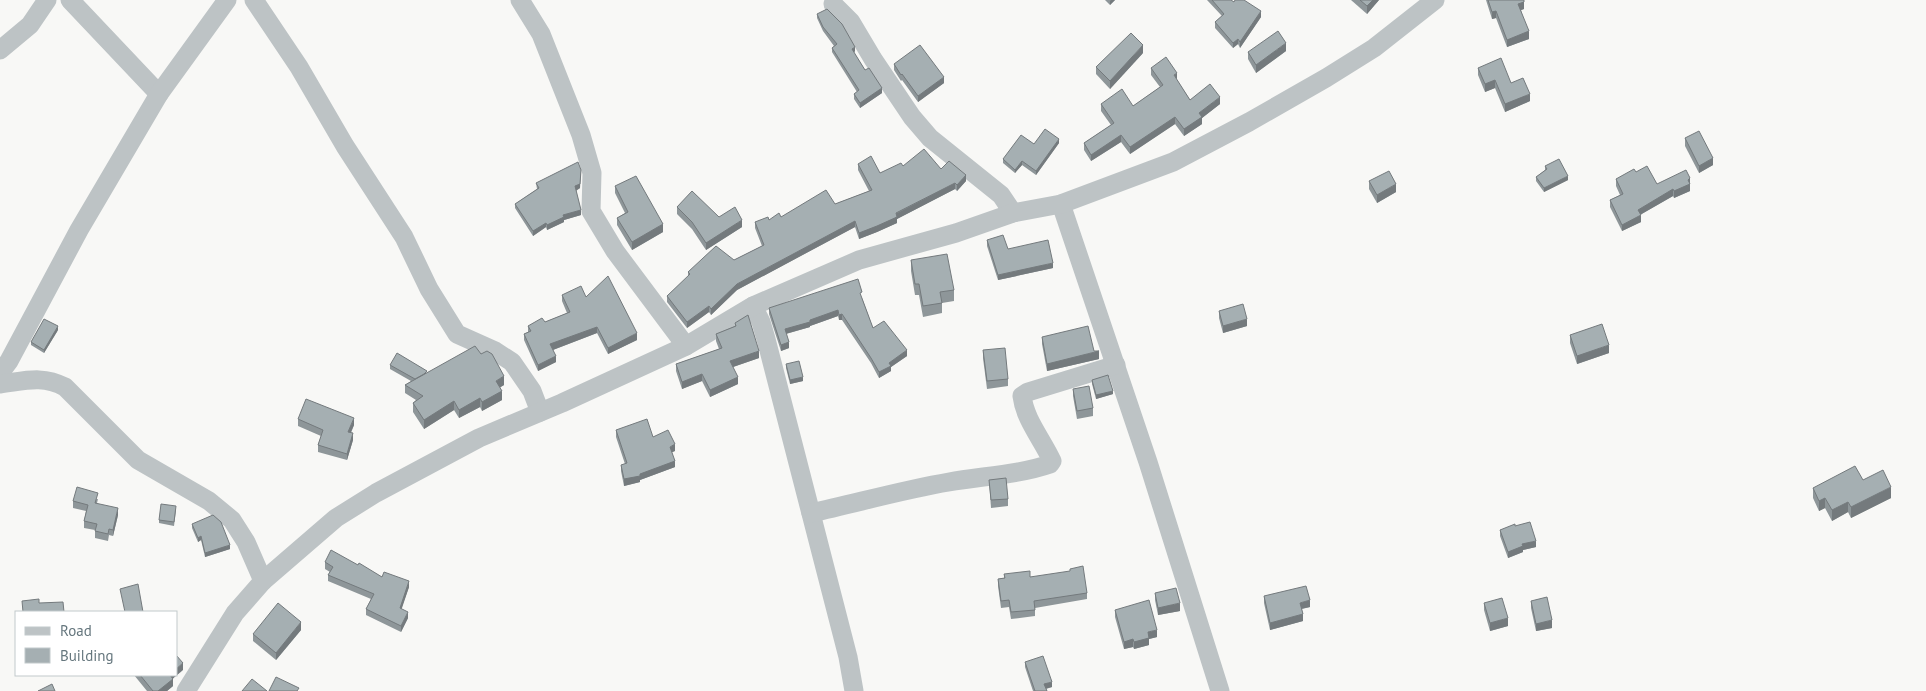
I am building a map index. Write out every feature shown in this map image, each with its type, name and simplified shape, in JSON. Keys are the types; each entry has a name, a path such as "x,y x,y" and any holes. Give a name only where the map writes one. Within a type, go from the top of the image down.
{"street":[{"path":"0,50 30,25 47,0"},
{"path":"70,0 159,94"},
{"path":"0,372 9,361 79,230 159,94 227,0"},
{"path":"254,0 299,67 404,238 429,288 457,334 495,351 512,362 532,391 540,412"},
{"path":"520,0 541,34 581,135 592,173 591,211 615,251 686,346"},
{"path":"186,691 235,613 262,581 336,518 376,492 479,438 686,346 753,306 859,260 956,233 1013,213 1061,204 1174,162 1326,78 1374,48 1435,0"},
{"path":"833,4 851,22 872,59 930,138 1002,195 1013,213"},
{"path":"1061,204 1116,365 1220,691"},
{"path":"753,306 761,322 766,339 848,657 854,691"},
{"path":"811,513 890,494 951,482 976,480 1050,464 1052,461 1023,404 1022,396 1028,392 1116,365"},
{"path":"0,384 51,380 65,387 138,460 209,501 232,520 246,542 262,581"}],"building":[{"path":"1212,0 1231,0 1234,2 1235,0 1244,0 1261,11 1240,42 1238,39 1233,43 1215,22 1224,14"},
{"path":"1360,0 1373,0 1367,6"},
{"path":"1488,0 1524,0 1524,2 1518,4 1529,31 1507,40 1496,11 1492,12"},
{"path":"827,9 842,24 855,47 852,49 865,70 869,68 882,88 860,103 854,94 859,90 832,48 837,44 823,27 817,14"},
{"path":"1278,31 1286,43 1256,65 1248,52"},
{"path":"1131,33 1143,45 1110,81 1096,67"},
{"path":"920,45 944,77 918,96 894,64"},
{"path":"1166,57 1177,73 1174,75 1190,100 1210,84 1220,97 1199,113 1202,117 1184,129 1175,117 1130,147 1121,135 1091,155 1084,143 1114,123 1101,104 1122,89 1133,106 1163,85 1151,68"},
{"path":"1501,58 1511,83 1523,78 1530,94 1505,104 1495,80 1485,84 1478,68"},
{"path":"1045,129 1059,139 1036,171 1022,161 1015,170 1003,159 1021,135 1034,144"},
{"path":"1699,131 1713,158 1699,166 1685,138"},
{"path":"924,149 941,169 949,161 966,175 957,185 955,183 896,213 897,217 877,226 859,233 855,221 737,284 711,309 709,306 687,322 667,296 690,274 688,272 716,246 734,260 764,245 755,222 768,217 769,220 779,213 781,217 826,190 835,204 872,190 858,164 871,156 880,173 901,163 903,166"},
{"path":"1559,159 1568,176 1544,188 1536,177 1547,169 1545,166"},
{"path":"578,162 581,170 580,184 575,186 581,210 563,215 564,217 547,225 546,223 533,231 515,204 539,188 536,183"},
{"path":"1647,166 1657,184 1686,170 1690,178 1688,180 1690,184 1674,191 1673,189 1638,210 1641,215 1622,225 1610,200 1623,194 1616,179 1634,169 1636,172"},
{"path":"1389,171 1396,184 1377,195 1369,181"},
{"path":"636,176 663,224 632,242 617,218 628,212 615,186"},
{"path":"692,191 719,217 735,207 742,220 706,243 692,222 677,207"},
{"path":"1003,235 1008,249 1048,240 1053,263 998,275 987,240"},
{"path":"947,254 954,290 940,292 942,303 923,306 919,284 915,284 911,260"},
{"path":"608,276 637,333 608,348 597,327 550,344 556,356 538,365 524,334 531,331 528,326 542,318 545,322 570,312 562,295 581,286 586,297"},
{"path":"858,279 862,292 860,293 873,328 884,321 907,350 889,363 891,366 879,372 842,314 839,315 838,310 810,320 810,322 785,329 789,342 781,345 769,308"},
{"path":"1243,304 1247,319 1223,326 1219,311"},
{"path":"748,315 759,351 730,361 738,377 710,390 702,374 682,382 676,364 722,348 716,334 736,326 735,323"},
{"path":"44,319 58,326 44,350 31,342"},
{"path":"1602,324 1609,345 1577,356 1570,335"},
{"path":"1088,326 1094,351 1099,351 1047,364 1042,337"},
{"path":"475,346 481,354 487,351 492,354 504,376 496,381 502,391 482,402 480,398 459,410 454,401 424,420 413,403 423,396 405,385"},
{"path":"1005,348 1008,379 987,381 983,350"},
{"path":"397,353 427,371 415,379 390,365"},
{"path":"799,361 803,377 790,380 786,364"},
{"path":"1108,375 1113,391 1096,395 1092,380"},
{"path":"1089,386 1093,408 1077,411 1073,389"},
{"path":"306,399 354,418 348,432 353,433 347,454 318,445 323,430 298,419"},
{"path":"647,419 653,437 668,430 675,444 670,447 675,461 640,474 640,476 624,479 621,465 627,463 616,430"},
{"path":"1855,466 1863,480 1883,470 1891,487 1851,507 1848,502 1832,510 1825,498 1819,501 1813,488"},
{"path":"1006,478 1008,499 991,500 989,480"},
{"path":"77,487 98,493 95,503 118,508 113,530 109,529 108,534 95,531 97,524 84,521 88,505 73,501"},
{"path":"161,504 176,506 174,522 159,520"},
{"path":"213,515 221,522 230,545 205,553 201,536 198,538 192,524"},
{"path":"1530,522 1536,541 1522,544 1523,546 1508,552 1500,530 1515,524 1515,526"},
{"path":"331,550 358,565 359,563 382,577 384,572 409,581 400,608 408,612 401,626 366,609 374,594 328,575 333,567 325,562"},
{"path":"1083,566 1087,593 1034,601 1035,610 1011,612 1009,600 1001,601 998,579 1005,578 1004,574 1030,571 1030,577 1070,571 1070,569"},
{"path":"138,584 143,611 125,611 120,589"},
{"path":"1306,586 1310,600 1300,603 1303,614 1270,623 1264,596"},
{"path":"1176,588 1180,603 1158,608 1155,593"},
{"path":"1547,597 1552,620 1536,624 1531,601"},
{"path":"1502,598 1508,618 1490,623 1484,603"},
{"path":"39,599 39,603 63,602 64,611 23,611 22,601"},
{"path":"1149,600 1157,630 1148,632 1149,638 1134,642 1133,639 1124,642 1115,610"},
{"path":"278,603 301,622 276,653 253,634"},
{"path":"1043,656 1052,682 1044,684 1047,691 1035,691 1025,662"},
{"path":"178,657 183,663 178,667"},
{"path":"141,676 171,676 173,679 158,691 153,691"},
{"path":"276,677 299,688 297,691 269,691"},
{"path":"252,679 267,691 242,691"},
{"path":"52,684 55,691 38,691"}]}
